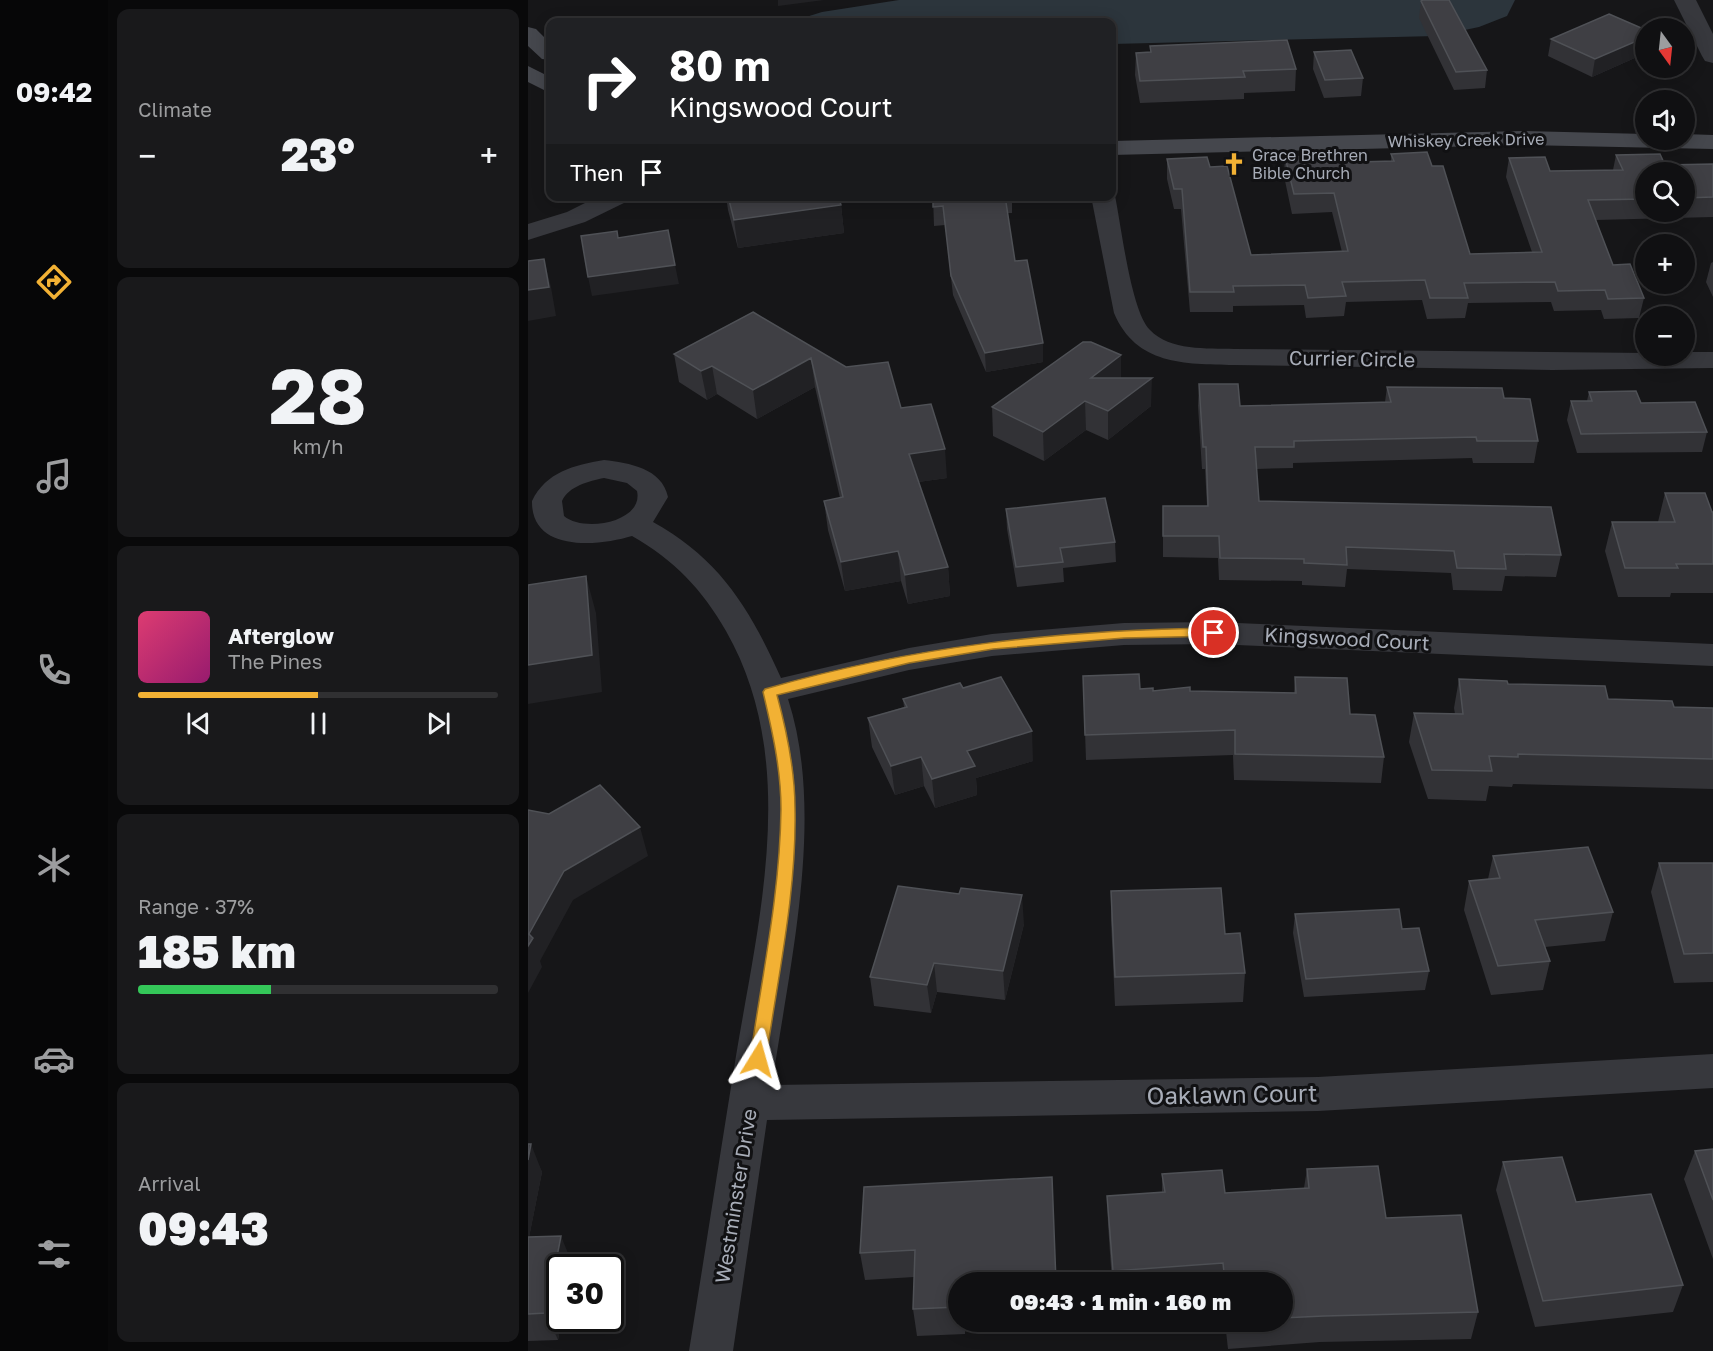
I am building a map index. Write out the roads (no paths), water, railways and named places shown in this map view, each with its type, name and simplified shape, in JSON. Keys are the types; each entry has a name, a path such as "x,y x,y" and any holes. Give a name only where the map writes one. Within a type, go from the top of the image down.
{"street":[{"path":"1685,0 1706,27 1713,56"},
{"path":"528,34 546,50"},
{"path":"528,73 546,84"},
{"name":"Whiskey Creek Drive","path":"1116,129 1408,122 1635,121"},
{"path":"1695,121 1713,122"},
{"name":"Whiskey Creek Drive","path":"1116,148 1522,138 1713,142"},
{"path":"528,232 576,217 609,201"},
{"name":"Currier Circle","path":"1104,201 1128,318 1140,336 1164,350 1197,356 1234,357 1552,362 1713,360"},
{"name":"Westminster Drive","path":"633,523 673,547 710,580 746,635 770,692 782,742 788,808 783,882 751,1103 711,1351"},
{"name":"Kingswood Court","path":"770,692 909,659 972,648 1040,639 1124,634 1214,633 1713,655"},
{"name":"Oaklawn Court","path":"751,1103 1318,1094 1713,1071"}],"place":[{"name":"Grace Brethren Bible Church","path":"1234,164"}]}
